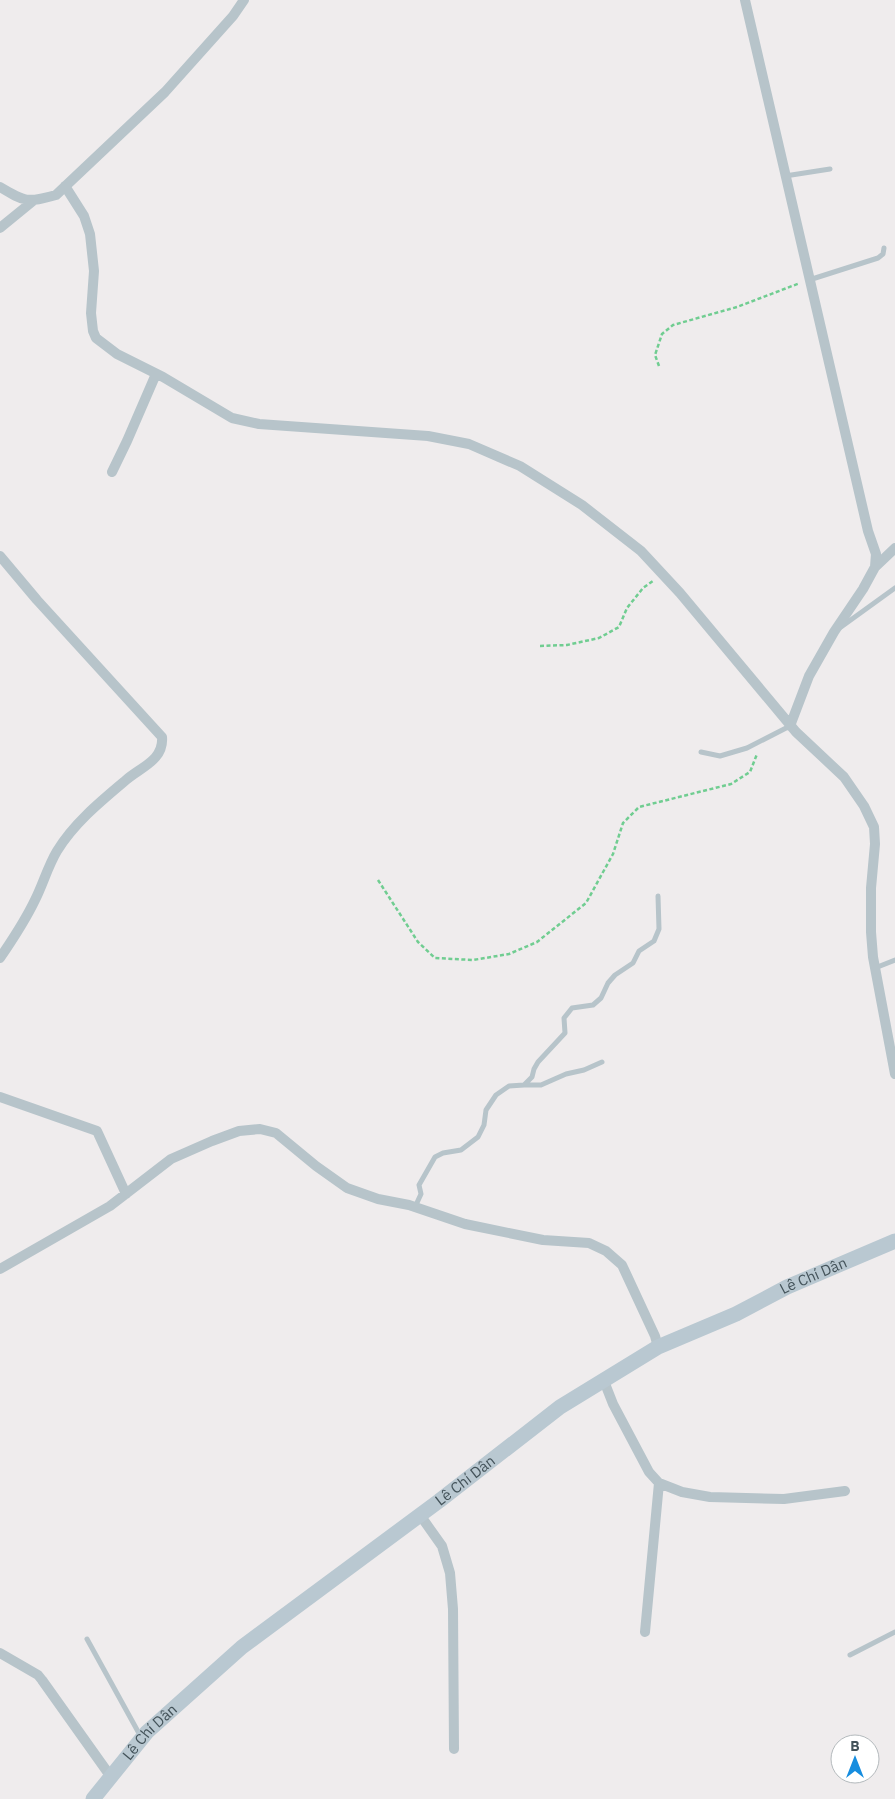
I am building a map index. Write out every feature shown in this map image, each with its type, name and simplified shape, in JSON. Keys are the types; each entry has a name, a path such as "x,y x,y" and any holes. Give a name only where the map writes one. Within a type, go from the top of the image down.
{"street":[{"path":"0,228 34,201 56,195 66,186 165,92 233,16 244,0"},
{"path":"745,0 808,280 868,531 876,554 875,567"},
{"path":"0,186 18,197 34,201"},
{"path":"66,186 84,216 90,234 94,271 93,331 96,338 117,354 232,418 259,424 428,436 469,444 520,466 582,505 641,551 680,593 790,726 844,777 864,806 874,828 876,844 871,932 875,968 895,1074"},
{"path":"112,472 156,374"},
{"path":"790,726 809,676 834,632 863,589 875,567 895,548"},
{"path":"0,556 162,736 163,746 158,756 128,778 84,817 56,852 22,926 0,958"},
{"path":"0,1097 97,1131 126,1194"},
{"path":"0,1269 110,1206 172,1159 239,1131 260,1129 276,1133 316,1166 347,1188 378,1199 415,1207 465,1224 543,1240 589,1243 606,1251 622,1265 656,1336 658,1347"},
{"name":"Lê Chí Dân","path":"93,1799 141,1738 242,1647 420,1515 560,1407 658,1347 736,1314 786,1287 895,1241"},
{"path":"604,1381 613,1404 648,1472 659,1483 682,1492 710,1497 784,1499 846,1491"},
{"path":"645,1632 659,1483"},
{"path":"420,1515 442,1546 450,1572 453,1609 454,1749"},
{"path":"0,1652 38,1675 110,1777"}],"lane":[{"path":"784,176 830,169"},
{"path":"808,280 878,258 883,254 884,248"},
{"path":"834,632 895,588"},
{"path":"701,752 720,756 747,748 790,726"},
{"path":"524,1085 532,1077 538,1062 565,1033 564,1018 572,1008 593,1005 601,998 608,983 615,975 633,963 639,951 654,941 659,929 658,896"},
{"path":"875,968 895,960"},
{"path":"415,1207 421,1194 419,1185 435,1157 444,1153 461,1150 478,1137 484,1125 486,1110 496,1095 509,1086 541,1085 602,1062"},
{"path":"850,1655 895,1632"},
{"path":"86,1639 141,1738"}],"path":[{"path":"660,366 655,355 662,334 673,325 737,307 808,280"},
{"path":"540,646 566,645 598,638 619,627 628,608 643,588 662,574"},
{"path":"378,880 418,942 435,958 473,960 509,954 537,942 586,903 613,854 623,823 639,807 731,784 750,772 762,741"}]}
